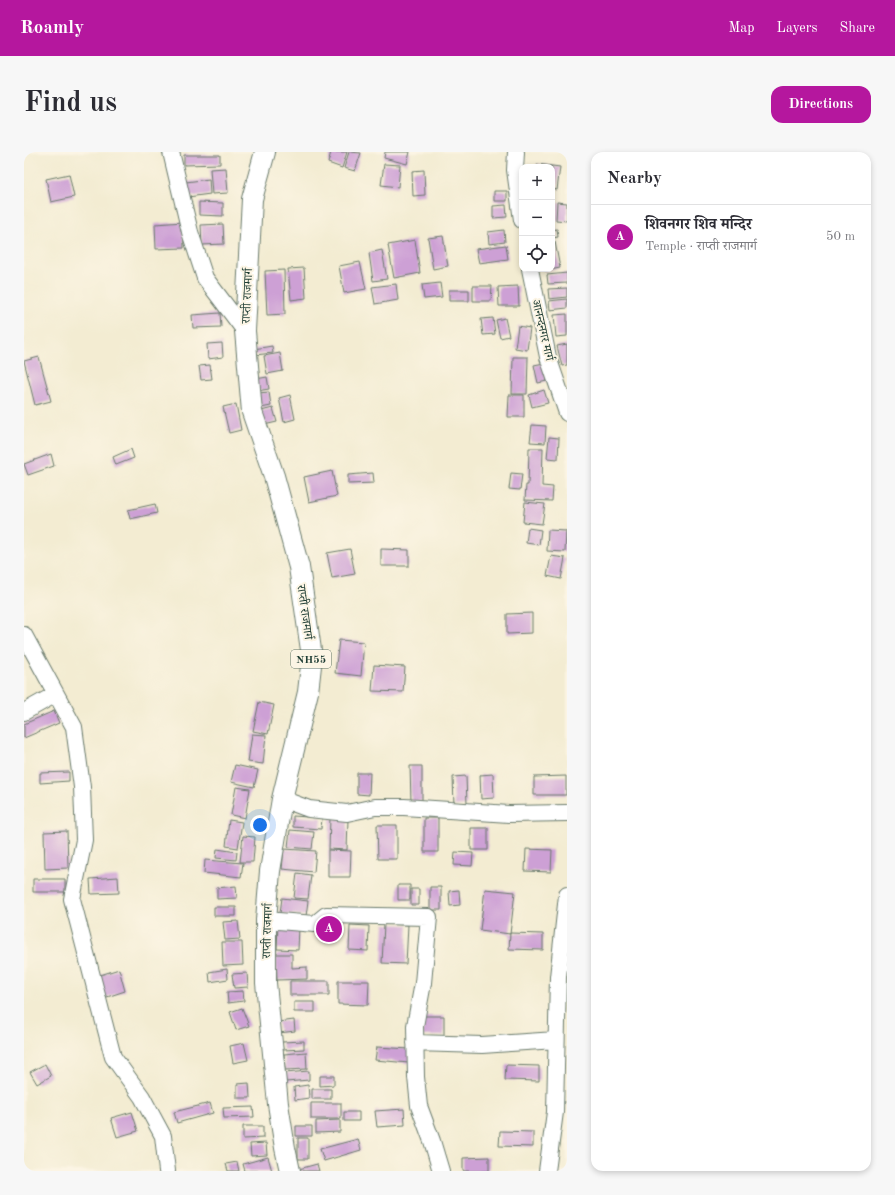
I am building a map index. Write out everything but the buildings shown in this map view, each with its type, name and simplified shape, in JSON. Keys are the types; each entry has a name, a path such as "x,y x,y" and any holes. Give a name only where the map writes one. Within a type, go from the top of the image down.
{"main road":[{"name":"राप्ती राजमार्ग","path":"265,152 252,199 245,331 252,412 274,476 299,567 312,656 308,692 282,800 270,871 266,920 267,991 278,1104 290,1171"}],"street":[{"path":"170,152 190,232 205,278 245,331"},
{"path":"516,152 515,170 519,200"},
{"name":"आनन्दनगर मार्ग","path":"531,272 548,357 567,413"},
{"path":"24,635 74,727 82,787 84,840 72,899 112,1057 142,1097 163,1136 167,1171"},
{"path":"24,712 56,694"},
{"path":"282,800 309,809 348,813 374,807 404,807 509,814 567,813"},
{"path":"547,1171 555,1112 558,977 567,895"},
{"path":"266,920 315,924 326,915 429,917 423,983 415,1026 416,1077 419,1106 441,1171"},
{"path":"415,1043 482,1045 556,1040"}],"place":[{"name":"शिवनगर शिव मन्दिर","path":"329,929"}]}
